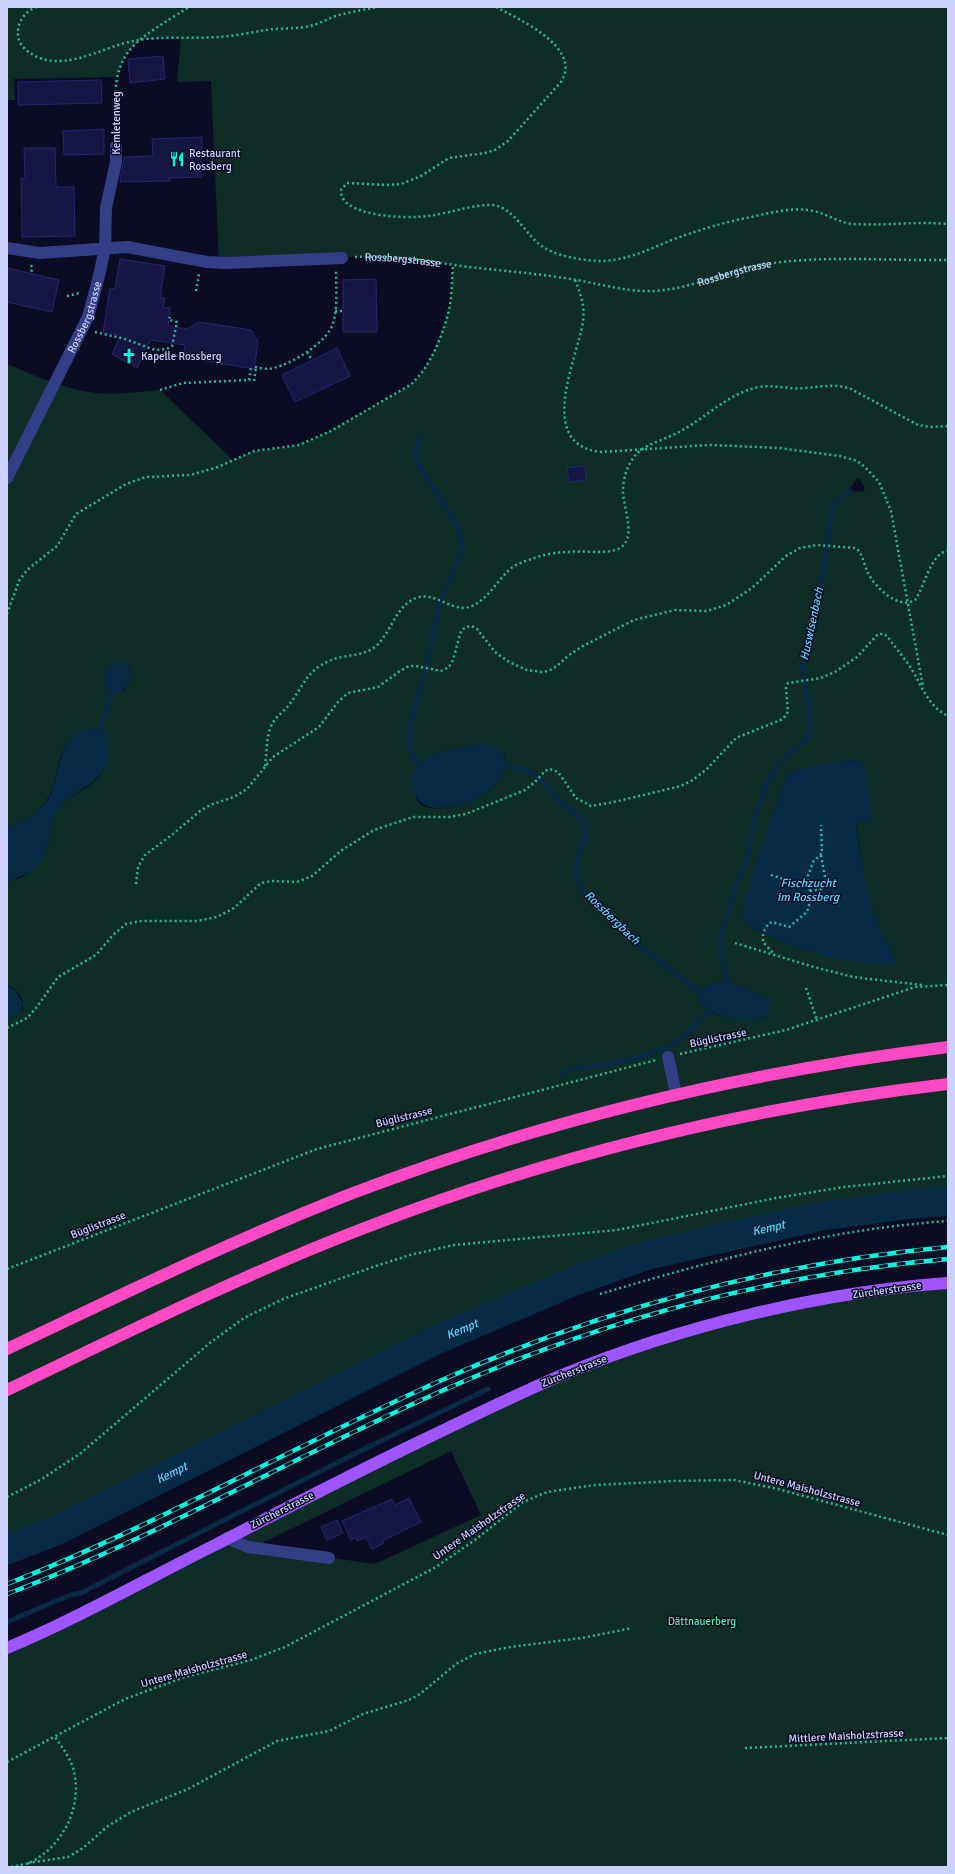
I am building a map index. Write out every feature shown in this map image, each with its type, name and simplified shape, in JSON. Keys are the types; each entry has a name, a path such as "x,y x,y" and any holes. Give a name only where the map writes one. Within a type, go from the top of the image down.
{"highway":[{"path":"7,1349 217,1250 354,1193 437,1163 514,1138 676,1094 822,1065 948,1047"},
{"path":"7,1390 165,1314 285,1260 398,1215 490,1183 587,1155 699,1126 827,1101 948,1084"}],"main road":[{"name":"Zürcherstrasse","path":"7,1648 66,1621 371,1466 502,1402 562,1375 616,1355 686,1332 784,1308 870,1292 948,1283"}],"street":[{"name":"Kemletenweg","path":"104,248 106,208 116,162 116,146"},
{"path":"7,248 40,253 127,247 219,263 339,258"},
{"name":"Rossbergstrasse","path":"7,478 82,330 94,295 104,248"},
{"path":"668,1057 676,1094"},
{"name":"Zürcherstrasse","path":"227,1538 248,1547 329,1558"}],"path":[{"path":"37,7 28,11 23,16 20,24 20,41 24,48 38,58 58,61 73,59 118,44 140,39 218,38 301,27 314,25 337,16 377,7"},
{"name":"Kemletenweg","path":"116,146 114,95 117,77 125,56 140,39 189,7"},
{"path":"496,7 540,32 552,42 564,62 564,75 561,82 512,136 499,148 485,153 449,158 421,176 401,184 387,185 347,183 341,190 342,197 345,202 367,212 412,217 495,205 507,211 536,241 549,250 571,258 596,260 609,260 632,256 716,225 795,210 813,211 848,224 948,224"},
{"path":"254,381 256,367 271,369 278,367 308,352 327,335 333,323 336,311 339,258"},
{"name":"Rossbergstrasse","path":"339,258 397,258 576,280 629,289 654,291 682,286 747,268 784,262 825,260 948,260"},
{"path":"7,614 19,581 27,570 57,546 76,514 126,484 146,478 190,476 218,467 241,455 254,451 299,445 331,431 410,385 425,368 442,331 450,304 453,265"},
{"path":"576,280 582,299 583,314 581,328 567,383 565,411 567,427 574,441 587,450 601,452 637,451 708,445 779,448 840,456 865,466 879,482 889,502 923,691"},
{"path":"67,296 78,294"},
{"path":"336,311 343,311"},
{"path":"82,330 121,338 155,350 164,350 172,346 174,341 177,322 169,320 170,317"},
{"path":"308,352 312,360"},
{"path":"160,390 183,383 249,380 251,368"},
{"path":"265,768 271,726 290,703 309,675 328,661 365,653 373,648 380,642 400,611 414,599 424,597 435,599 460,608 467,608 485,597 511,569 526,561 560,552 608,551 623,546 627,541 629,531 623,485 627,469 637,451 680,431 736,396 752,389 765,386 802,389 839,385 851,389 918,425 930,427 948,426"},
{"path":"136,884 138,867 145,855 200,811 210,805 230,799 244,792 280,751 319,727 338,702 348,693 378,686 406,667 420,666 441,671 449,667 453,660 461,632 469,626 477,629 495,652 508,662 527,670 542,672 548,671 557,666 569,655 583,646 634,620 675,610 706,611 726,605 752,588 786,556 804,546 822,545 856,548 868,574 877,585 897,601 908,602 912,601 918,594 937,557 943,552 948,551"},
{"path":"7,1028 27,1018 37,1007 58,977 91,958 100,951 113,935 126,924 141,921 197,921 217,917 234,908 261,883 272,881 297,882 312,876 342,850 379,827 413,817 449,817 466,814 525,790 543,773 550,769 556,771 579,801 592,806 626,800 684,785 706,770 736,738 783,719 788,709 787,685 790,682 827,676 857,658 876,635 882,634 888,637 909,664 923,691 936,709 948,716"},
{"path":"810,891 821,889 826,882 821,855 821,825"},
{"path":"776,956 763,942 763,933 770,922 776,922 789,927 804,916 810,907 808,876 813,862 821,855"},
{"path":"771,875 799,884 808,881"},
{"path":"735,943 853,977 924,985"},
{"name":"Büglistrasse","path":"7,1268 317,1149 668,1057 768,1035 924,985 948,985"},
{"path":"806,988 817,1020"},
{"path":"7,1497 42,1479 81,1453 205,1347 244,1318 266,1305 381,1264 454,1245 617,1230 776,1198 844,1188 948,1176"},
{"path":"600,1294 661,1276 762,1250 884,1227 948,1221"},
{"name":"Untere Maisholzstrasse","path":"7,1762 101,1711 150,1689 182,1678 251,1660 285,1647 436,1567 470,1544 523,1502 547,1492 595,1485 675,1480 734,1480 778,1488 948,1535"},
{"path":"11,1867 68,1857 83,1848 108,1826 131,1812 188,1788 277,1741 329,1731 359,1716 409,1700 420,1694 456,1664 475,1654 510,1647 582,1638 632,1628"},
{"path":"28,1863 52,1847 59,1840 65,1830 74,1804 76,1793 73,1768 67,1755 55,1737"},
{"name":"Mittlere Maisholzstrasse","path":"745,1748 948,1738"}],"green space":[{"path":"7,7 948,7 948,1210 898,1214 739,1247 660,1244 574,1272 449,1324 298,1403 79,1511 7,1540 7,1019 13,1017 23,1009 23,1005 19,994 14,988 7,984 7,882 24,876 45,853 52,822 57,810 68,799 89,786 100,776 104,768 108,747 105,736 96,729 88,730 73,737 62,753 51,792 46,801 33,814 7,829 7,364 37,377 89,392 116,394 160,390 233,460 254,451 290,447 314,439 402,390 416,380 429,361 445,322 450,304 453,265 395,257 365,256 219,263 211,81 177,82 181,39 140,39 125,56 117,77 14,79 15,100 7,100","holes":["857,478 859,478 865,488 863,492 850,491 850,488","129,665 131,678 125,690 109,692 107,690 105,681 109,668","482,744 504,754 505,769 501,778 484,794 456,806 436,808 427,807 419,803 416,797 414,785 415,775 419,766 438,754 461,747","848,760 861,761 872,821 856,823 866,890 881,934 897,961 811,951 784,942 753,928 743,913 758,860 788,773","722,982 733,984 765,996 767,1017 737,1019 715,1014 707,1009 701,1002 700,993 708,985"]},
{"name":"Dättnauerberg","path":"948,1283 948,1867 7,1867 7,1648 562,1375 749,1316","holes":["451,1451 481,1515 375,1564 254,1547"]}],"water":[{"path":"116,661 127,663 130,668 131,677 130,682 124,690 115,694 107,690 105,678 107,670"},
{"path":"87,729 98,730 106,736 109,747 106,764 95,780 71,797 57,811 51,825 47,848 40,862 29,872 7,882 7,829 34,814 47,801 52,792 64,749 69,740 77,733"},
{"path":"482,744 493,746 500,751 506,764 500,779 487,792 465,803 441,808 432,808 425,805 414,794 412,780 414,772 424,760 440,753 458,748"},
{"name":"Fischzucht im Rossberg","path":"848,760 861,761 865,765 872,821 856,823 869,895 880,928 897,961 894,965 840,959 818,953 787,943 759,931 749,924 744,918 744,909 754,872 788,773 825,763"},
{"path":"728,982 765,996 771,1003 769,1015 750,1020 737,1019 724,1017 704,1006 700,999 701,989 713,983"},
{"path":"7,984 16,991 23,1004 20,1014 7,1019"}],"building":[{"path":"163,56 165,79 130,83 128,59"},
{"path":"101,80 102,103 18,105 18,82"},
{"path":"104,129 104,154 64,155 63,131"},
{"path":"202,137 201,177 170,178 170,181 120,182 124,157 153,156 152,139"},
{"path":"24,148 55,148 56,187 74,187 75,236 22,237 21,178 25,178"},
{"path":"120,259 165,266 160,297 165,298 163,307 170,308 168,326 187,329 199,322 251,330 258,342 254,369 183,357 185,345 151,340 137,368 112,354 121,335 103,333 110,288 115,289"},
{"path":"7,268 59,280 52,312 7,302"},
{"path":"376,279 377,332 343,332 343,280"},
{"path":"337,348 350,376 295,402 282,375"},
{"path":"585,466 586,480 569,482 567,468"},
{"path":"409,1498 421,1522 382,1541 384,1543 372,1549 366,1537 357,1541 356,1538 351,1540 342,1521 392,1499 395,1505"},
{"path":"337,1520 343,1533 327,1540 321,1527"}],"waterway":[{"path":"419,765 413,757 409,745 410,724 422,682 441,600 463,546 458,528 417,462 416,453 420,436"},
{"name":"Huswisenbach","path":"728,982 721,957 720,938 735,888 746,864 755,816 767,784 774,772 788,755 804,741 810,730 810,713 802,668 815,614 825,561 832,507 837,500 850,491"},
{"path":"100,730 112,694"},
{"name":"Rossbergbach","path":"506,766 525,770 536,776 560,801 582,819 586,833 578,858 576,870 577,880 582,890 595,905 645,950 700,993"},
{"path":"562,1074 567,1070 638,1057 665,1048 685,1035 709,1010"},
{"name":"Kempt","path":"7,1550 58,1530 434,1341 577,1280 648,1255 817,1217 913,1204 948,1201"},
{"path":"7,1622 70,1595 81,1593 358,1452 488,1389"}],"railway":[{"path":"7,1584 117,1537 333,1431 442,1380 502,1355 564,1332 626,1311 753,1277 883,1254 948,1247"},
{"path":"7,1594 118,1547 336,1440 446,1389 567,1341 692,1303 755,1288 883,1266 948,1259"}],"place":[{"name":"Restaurant Rossberg","path":"177,159"},
{"name":"Kapelle Rossberg","path":"129,356"}]}
